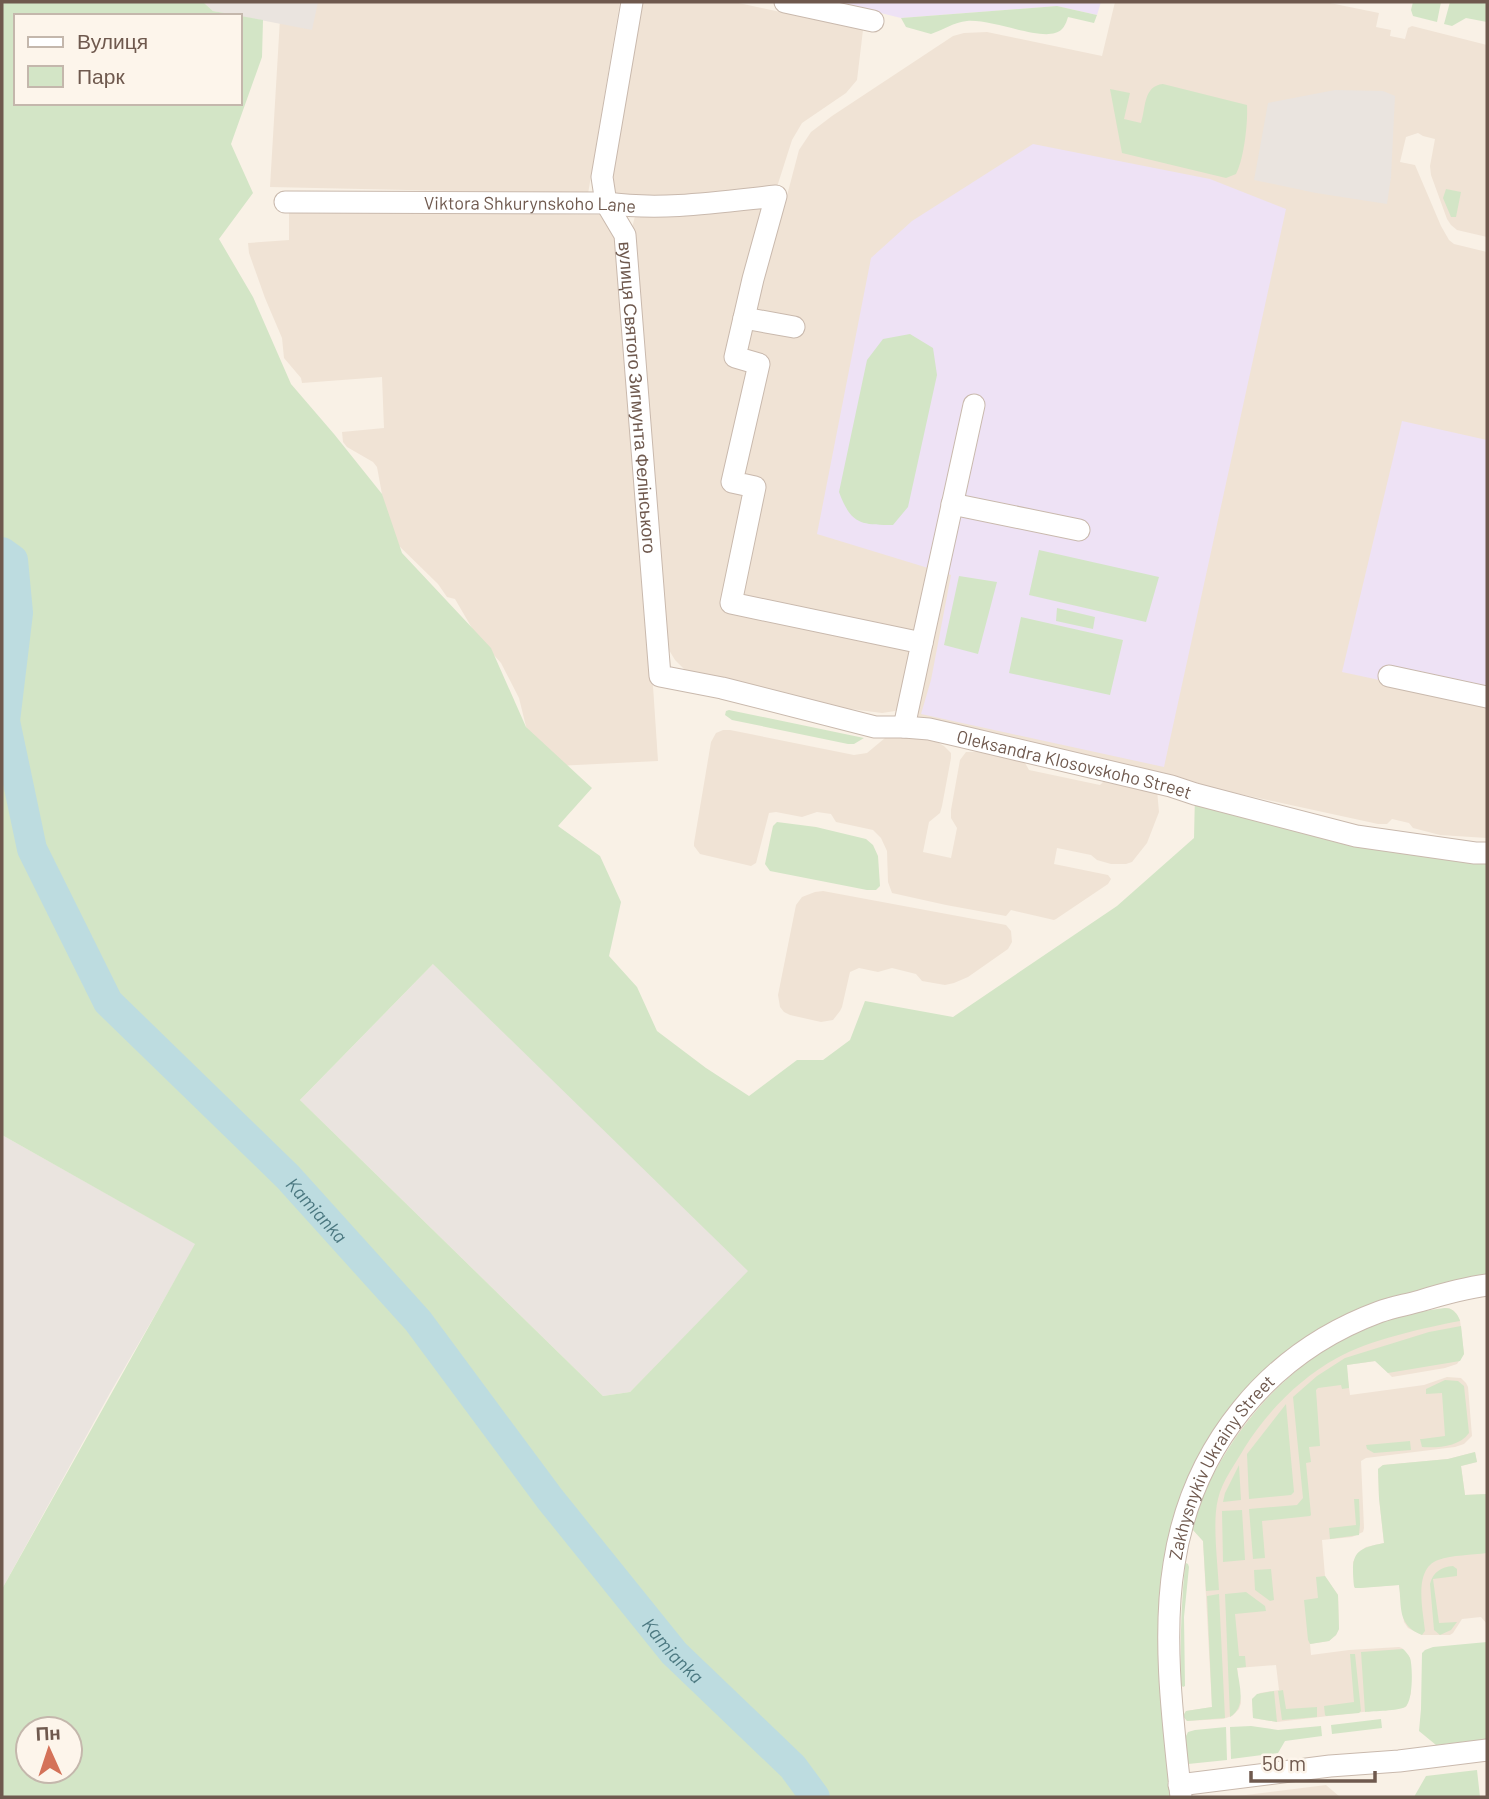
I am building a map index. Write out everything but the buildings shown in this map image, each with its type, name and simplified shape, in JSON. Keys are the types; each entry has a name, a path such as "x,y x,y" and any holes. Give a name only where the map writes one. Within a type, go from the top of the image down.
{"street":[{"name":"вулиця Святого Зигмунта Фелінського","path":"632,2 602,177 606,203 625,235 660,676"},
{"path":"785,2 873,21"},
{"name":"Viktora Shkurynskoho Lane","path":"285,202 606,203 632,207 776,196 744,318"},
{"path":"794,327 744,318 735,357 759,364 732,482 755,487 731,603 922,643"},
{"path":"904,727 974,405"},
{"path":"953,504 1079,530"},
{"name":"Oleksandra Klosovskoho Street","path":"660,676 722,688 875,727 929,729 955,734 1171,786 1356,836 1487,853"},
{"path":"1389,676 1487,697"},
{"name":"Zakhysnykiv Ukrainy Street","path":"1180,1791 1172,1697 1169,1603 1174,1563 1186,1513 1217,1442 1268,1381 1325,1337 1380,1311 1463,1288 1487,1285"},
{"path":"1180,1791 1330,1766 1487,1750"}],"shaded area":[{"path":"203,2 318,2 312,30 242,17 242,14 213,11"},
{"path":"281,2 620,2 588,194 270,187"},
{"path":"641,2 734,2 863,30 857,80 846,93 802,123 792,140 772,195 615,196 613,174"},
{"path":"836,2 1101,2 1097,15 1057,6 901,18"},
{"path":"1115,2 1325,2 1379,13 1376,27 1391,30 1390,36 1405,39 1408,28 1412,26 1487,45 1487,237 1457,230 1447,219 1431,175 1435,139 1418,133 1406,137 1400,162 1415,165 1449,240 1454,244 1487,252 1487,838 1440,835 1392,819 1387,824 1378,824 1038,750 919,721 917,716 899,708 882,713 835,707 691,676 669,650 665,636 632,228 635,216 761,206 784,207 799,150 811,132 953,36 987,32 1102,56"},
{"path":"1335,90 1383,91 1395,96 1387,204 1254,180 1268,103"},
{"path":"1033,144 1210,179 1286,209 1164,767 921,714 931,680 951,575 817,534 871,258 912,221"},
{"path":"289,209 603,215 616,239 645,566 658,761 536,767 519,698 501,663 476,635 455,599 447,597 438,584 394,541 386,516 377,467 343,442 342,432 384,428 382,377 302,383 301,378 284,358 282,338 265,298 248,243 289,240"},
{"path":"1402,421 1487,440 1487,703 1342,672"},
{"path":"723,730 854,755 867,753 891,733 937,742 951,753 951,758 940,813 929,822 923,852 951,858 957,828 951,818 951,810 960,760 966,752 1019,760 1025,763 1029,770 1100,785 1106,779 1157,790 1159,812 1147,843 1132,862 1111,864 1091,855 1057,848 1054,864 1108,875 1111,879 1108,884 1054,920 1011,910 1006,916 946,905 892,893 888,882 887,851 881,838 873,830 836,822 831,814 817,812 802,817 769,813 756,863 751,866 700,854 694,843 711,742 716,733"},
{"path":"823,891 1006,925 1011,931 1012,942 1008,949 968,977 945,985 922,981 916,974 892,968 878,972 859,968 850,972 842,1007 833,1020 821,1022 790,1015 780,1007 778,995 796,905 802,897"},
{"path":"434,963 749,1271 630,1392 603,1396 300,1100"},
{"path":"2,1135 196,1244 2,1589"},
{"path":"1445,1308 1454,1311 1460,1320 1464,1354 1457,1364 1392,1377 1376,1361 1346,1365 1350,1395 1424,1385 1447,1377 1461,1378 1468,1387 1472,1436 1464,1444 1455,1447 1366,1458 1361,1461 1363,1532 1352,1537 1322,1540 1325,1576 1338,1595 1339,1629 1329,1641 1310,1644 1311,1655 1402,1648 1410,1658 1411,1666 1411,1693 1406,1707 1277,1722 1253,1718 1252,1699 1260,1693 1279,1690 1276,1665 1237,1668 1241,1703 1232,1716 1187,1721 1183,1716 1186,1711 1212,1707 1203,1541 1193,1530 1194,1521 1235,1437 1262,1403 1306,1362"},
{"path":"1475,1452 1477,1462 1461,1466 1465,1495 1487,1494 1487,1624 1481,1617 1462,1619 1450,1635 1422,1635 1408,1628 1404,1622 1399,1585 1354,1586 1353,1562 1358,1553 1366,1547 1384,1543 1378,1469 1383,1465 1448,1459"},
{"path":"1326,1785 1340,1797 1225,1797 1246,1795"}],"green space":[{"path":"2,2 203,2 213,11 230,14 14,14 14,105 242,105 242,16 263,20 262,57 231,144 253,193 219,239 253,297 291,384 382,494 402,553 491,648 526,727 592,788 558,826 600,856 621,902 609,956 637,987 657,1031 749,1096 797,1060 823,1060 850,1040 865,1001 953,1017 1117,906 1194,838 1195,794 1487,853 1487,1288 1325,1337 1229,1426 1174,1563 1181,1797 2,1797 2,1589 195,1244 2,1135","holes":["433,964 748,1271 630,1392 603,1396 300,1100"]},
{"path":"1413,2 1441,2 1437,22 1413,16"},
{"path":"1450,2 1487,2 1487,22 1466,18 1452,26 1444,24"},
{"path":"1057,6 1097,15 1094,23 1068,17 1060,31 1047,34 967,21 931,34 906,27 901,18"},
{"path":"1163,84 1247,105 1245,141 1236,174 1226,178 1122,153 1110,89 1130,93 1124,119 1141,123 1149,93"},
{"path":"1446,189 1461,192 1456,217 1451,217 1443,198"},
{"path":"910,334 933,348 937,375 908,507 893,525 865,523 853,517 839,492 867,360 883,339"},
{"path":"1039,550 1159,577 1146,622 1029,595"},
{"path":"959,576 997,582 978,654 944,645"},
{"path":"1057,608 1095,617 1093,629 1056,621"},
{"path":"1021,617 1123,640 1110,695 1009,673"},
{"path":"729,710 864,738 854,744 848,744 732,720 725,715"},
{"path":"777,822 816,827 866,839 873,845 878,856 880,886 876,890 867,890 770,871 765,864 773,826"},
{"path":"1445,1308 1455,1312 1460,1321 1380,1340 1337,1358 1297,1386 1263,1421 1220,1492 1215,1519 1219,1590 1206,1591 1203,1541 1193,1530 1195,1515 1215,1471 1257,1410 1282,1383 1310,1360 1340,1341 1373,1326 1408,1315"},
{"path":"1461,1326 1464,1354 1460,1361 1388,1373 1375,1361 1347,1365 1349,1388 1342,1389 1341,1385 1316,1390 1320,1446 1309,1447 1311,1462 1306,1463 1311,1515 1262,1521 1265,1558 1253,1559 1249,1509 1297,1505 1303,1498 1293,1397 1317,1376 1345,1358 1429,1332"},
{"path":"1445,1380 1458,1381 1464,1386 1469,1433 1454,1444 1422,1447 1420,1439 1445,1436 1442,1393 1426,1394 1426,1389"},
{"path":"1286,1404 1294,1492 1291,1495 1249,1499 1247,1454"},
{"path":"1410,1441 1411,1450 1374,1453 1367,1449 1366,1445"},
{"path":"1475,1452 1477,1462 1461,1466 1465,1495 1487,1494 1487,1553 1450,1557 1430,1565 1422,1581 1425,1631 1422,1635 1408,1626 1402,1615 1399,1585 1361,1588 1354,1586 1353,1567 1356,1555 1366,1548 1384,1543 1378,1469 1383,1465 1448,1459"},
{"path":"1239,1465 1241,1500 1223,1502 1225,1493"},
{"path":"1354,1499 1359,1499 1359,1535 1330,1539 1329,1528 1356,1525"},
{"path":"1242,1510 1245,1560 1223,1562 1222,1511"},
{"path":"1186,1563 1189,1567 1184,1617 1183,1687 1181,1625"},
{"path":"1453,1566 1457,1569 1457,1576 1433,1579 1439,1623 1457,1622 1451,1630 1440,1635 1434,1630 1430,1584 1433,1576 1438,1571"},
{"path":"1271,1569 1274,1600 1270,1601 1255,1590 1254,1570"},
{"path":"1325,1576 1338,1595 1339,1629 1329,1641 1310,1644 1304,1600 1318,1598 1316,1577"},
{"path":"1246,1592 1265,1606 1266,1611 1235,1614 1239,1656 1245,1656 1246,1667 1237,1668 1240,1702 1239,1708 1230,1717 1225,1594"},
{"path":"1219,1594 1225,1718 1187,1721 1183,1716 1186,1711 1212,1707 1207,1596"},
{"path":"1487,1642 1487,1739 1436,1745 1419,1731 1422,1653 1433,1647"},
{"path":"1403,1649 1410,1658 1412,1669 1408,1704 1397,1709 1365,1712 1361,1652"},
{"path":"1350,1654 1355,1654 1361,1711 1326,1716 1324,1706 1354,1702"},
{"path":"1283,1690 1286,1709 1317,1707 1317,1717 1282,1720 1278,1691"},
{"path":"1274,1691 1277,1722 1253,1718 1252,1699 1257,1694"},
{"path":"1381,1719 1382,1728 1332,1734 1331,1725"},
{"path":"1251,1726 1278,1730 1321,1726 1322,1736 1285,1741 1278,1753 1231,1759 1230,1727"},
{"path":"1226,1727 1227,1760 1188,1764 1185,1738 1188,1732"},
{"path":"1477,1770 1480,1797 1414,1797 1426,1776"}],"waterway":[{"name":"Kamianka","path":"2,552 13,560 18,613 5,721 32,849 108,1002 288,1177 418,1321 550,1499 674,1653 793,1767 815,1797"}]}
